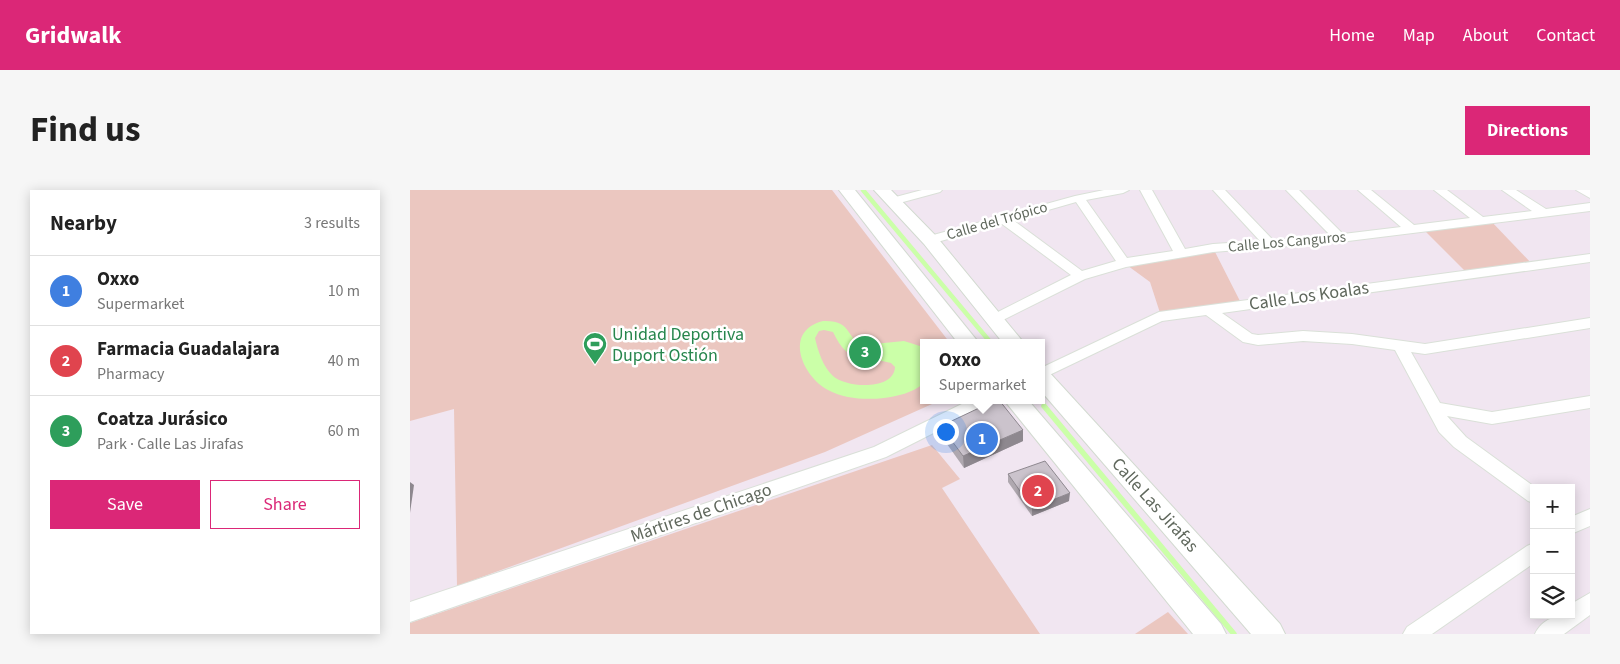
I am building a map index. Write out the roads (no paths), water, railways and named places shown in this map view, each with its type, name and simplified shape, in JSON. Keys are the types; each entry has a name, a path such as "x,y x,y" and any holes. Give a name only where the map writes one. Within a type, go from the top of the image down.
{"main road":[{"path":"847,190 966,339"},
{"path":"887,195 930,240 1011,339"},
{"name":"Calle Las Jirafas","path":"1045,381 1270,634"},
{"path":"1018,404 1211,634"}],"street":[{"path":"887,195 936,190"},
{"name":"Calle del Trópico","path":"930,240 1078,198 1123,190"},
{"path":"1146,190 1181,253"},
{"path":"1219,190 1269,243"},
{"path":"1292,190 1340,238"},
{"path":"1364,190 1411,229"},
{"path":"1440,190 1481,221"},
{"path":"1508,190 1544,213"},
{"path":"1582,190 1590,195"},
{"path":"1078,198 1124,263"},
{"name":"Calle Los Canguros","path":"995,319 1080,276 1124,263 1181,253 1269,243 1340,238 1590,207"},
{"path":"1005,220 1080,276"},
{"name":"Calle Los Koalas","path":"1045,374 1159,317 1590,258"},
{"path":"1207,309 1248,338 1258,340 1303,336 1352,339 1425,349 1590,324"},
{"path":"1400,345 1445,427 1460,442 1530,493"},
{"path":"1434,408 1492,418 1590,402"},
{"name":"Mártires de Chicago","path":"410,612 880,452 977,404"},
{"path":"1414,634 1530,555"},
{"path":"1546,634 1590,603"}],"waterway":[{"path":"863,190 988,339"},
{"path":"1044,406 1234,634"}],"place":[{"name":"Coatza Jurásico","path":"865,352"},
{"name":"Unidad Deportiva Duport Ostión","path":"595,365"},
{"name":"Oxxo","path":"982,439"},
{"name":"Farmacia Guadalajara","path":"1038,491"}]}
